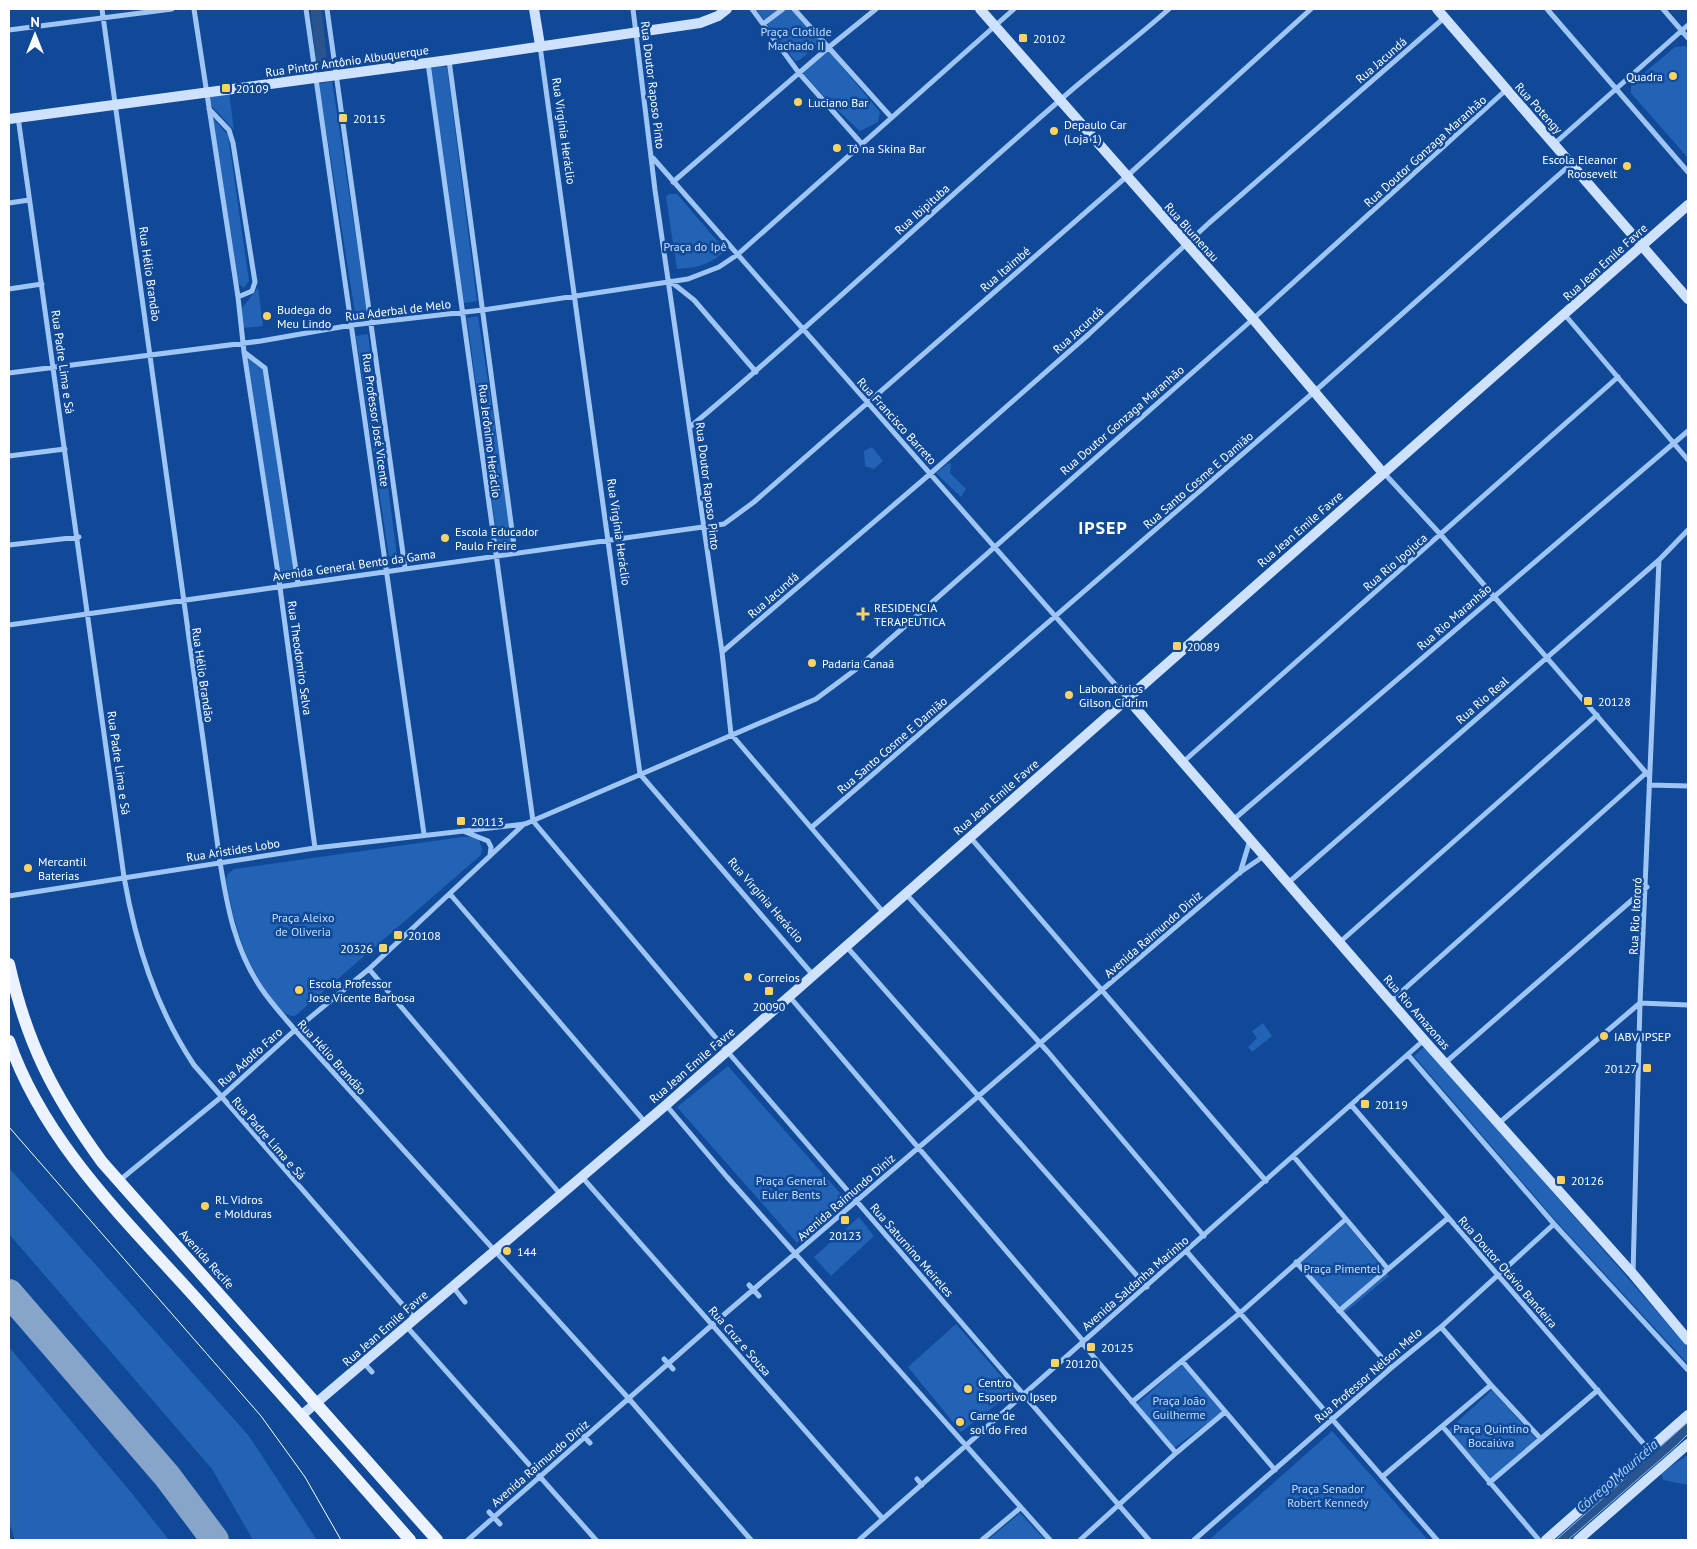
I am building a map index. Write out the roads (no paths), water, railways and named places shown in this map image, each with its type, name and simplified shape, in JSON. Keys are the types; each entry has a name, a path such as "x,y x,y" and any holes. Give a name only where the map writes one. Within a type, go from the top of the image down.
{"main road":[{"path":"534,9 538,31 535,46"},
{"name":"Rua Pintor Antônio Albuquerque","path":"14,118 428,63 635,31 688,25 708,21 727,9"},
{"name":"Rua Blumenau","path":"980,9 1253,319 1314,392 1344,433 1383,473"},
{"name":"Rua Potengy","path":"1437,9 1688,299"},
{"name":"Rua Jean Emile Favre","path":"302,1415 539,1216 582,1176 625,1144 645,1122 1688,205"},
{"name":"Rua Rio Amazonas","path":"1127,698 1424,1040 1633,1274 1688,1340"},
{"name":"Avenida Recife","path":"9,964 20,1009 37,1056 77,1126 102,1162 437,1540"},
{"path":"9,1041 20,1068 45,1115 85,1173 302,1415 410,1540"},
{"path":"1546,1540 1688,1415"},
{"path":"1580,1540 1688,1444"}],"street":[{"name":"Rua Hélio Brandão","path":"102,9 220,862 227,909 242,954 261,988 295,1030 630,1400 751,1540"},
{"path":"9,30 172,9"},
{"name":"Rua Theodomiro Selva","path":"194,9 280,586 315,848"},
{"name":"Rua Professor José Vicente","path":"306,9 424,834"},
{"name":"Rua Professor José Vicente","path":"327,9 405,568"},
{"name":"Rua Doutor Raposo Pinto","path":"633,9 703,528 722,652 731,734"},
{"path":"752,9 799,73 861,143"},
{"path":"763,24 783,9"},
{"path":"794,9 891,117"},
{"path":"673,182 829,46 876,9"},
{"name":"Rua Aderbal de Melo","path":"9,373 243,343 352,325 464,313 688,279 719,267 737,255 1014,9"},
{"name":"Rua Ibipituba","path":"690,427 756,372 801,329 1060,100 1169,9"},
{"name":"Rua Itaimbé","path":"703,528 724,524 737,515 1126,177 1311,9"},
{"path":"1547,9 1688,172"},
{"path":"1663,9 1688,38"},
{"name":"Rua Jacundá","path":"722,652 930,474 1089,334 1186,244 1444,18"},
{"path":"1554,144 1688,25"},
{"name":"Rua Virgínia Heráclio","path":"535,46 575,297 640,774 814,975"},
{"name":"Rua Jerônimo Heráclio","path":"449,60 515,554"},
{"name":"Rua Jerônimo Heráclio","path":"428,63 533,822"},
{"name":"Rua Doutor Gonzaga Maranhão","path":"640,774 816,699 837,685 1253,319 1506,90"},
{"path":"208,109 231,133 236,162 255,282 252,291 238,297"},
{"name":"Rua Padre Lima e Sá","path":"14,118 42,284 124,877 137,940 153,988 173,1034 220,1098 415,1319"},
{"name":"Rua Francisco Barreto","path":"652,156 801,329 1127,698"},
{"name":"Rua Santo Cosme E Damião","path":"812,827 1314,392 1571,163"},
{"path":"9,203 29,200"},
{"path":"670,281 694,300 756,372"},
{"path":"9,289 42,284"},
{"path":"1566,314 1688,460"},
{"name":"Rua Theodomiro Selva","path":"244,352 265,368 298,583"},
{"name":"Rua Rio Ipojuca","path":"1183,762 1618,377"},
{"name":"Rua Rio Maranhão","path":"1234,820 1673,443 1681,440 1688,431"},
{"path":"9,456 65,449"},
{"path":"1383,473 1441,535 1647,774 1391,1001"},
{"name":"Avenida General Bento da Gama","path":"9,625 405,568 703,528"},
{"name":"Rua Rio Real","path":"1288,883 1660,560 1688,530"},
{"path":"9,545 78,537"},
{"name":"Rua Rio Itororó","path":"1633,1274 1640,1003 1649,785 1647,774 1660,560"},
{"path":"1339,943 1598,716"},
{"path":"731,734 884,913"},
{"name":"Rua Aristides Lobo","path":"9,896 315,848 424,834 525,824 640,774"},
{"path":"1649,785 1688,786"},
{"name":"Rua Saturnino Meireles","path":"533,822 727,1051 1149,1540"},
{"name":"Rua Adolfo Faro","path":"119,1180 220,1098 295,1030 369,969 525,824"},
{"name":"Rua Aristides Lobo","path":"460,830 488,841 491,854 488,858"},
{"path":"970,837 1266,1181"},
{"path":"1240,873 1250,839"},
{"name":"Avenida Raimundo Diniz","path":"468,1540 540,1476 582,1435 630,1400 712,1325 1240,873 1264,856"},
{"path":"1445,1063 1646,887"},
{"path":"906,893 1040,1044 1204,1236"},
{"path":"450,894 645,1122"},
{"path":"846,946 978,1098 1147,1287"},
{"path":"369,969 561,1195"},
{"path":"789,996 1176,1453"},
{"path":"1498,1123 1640,1003 1688,1005"},
{"name":"Avenida Saldanha Marinho","path":"860,1540 1352,1106 1424,1040"},
{"path":"1408,1055 1554,1224 1688,1370"},
{"path":"9,1059 20,1068"},
{"path":"666,1105 965,1447 1050,1540"},
{"name":"Rua Doutor Otávio Bandeira","path":"1352,1106 1649,1451"},
{"path":"1294,1157 1388,1269"},
{"name":"Rua Cruz e Sousa","path":"582,1176 883,1519"},
{"path":"1339,1311 1448,1218"},
{"path":"1132,1402 1183,1362 1346,1219"},
{"name":"Rua Professor Nélson Melo","path":"1194,1540 1498,1276 1554,1224"},
{"path":"1187,1252 1437,1540"},
{"path":"1296,1262 1391,1368"},
{"path":"749,1285 759,1296"},
{"path":"453,1287 465,1302"},
{"path":"407,1326 596,1540"},
{"path":"1441,1326 1490,1385 1541,1440"},
{"path":"664,1359 673,1369"},
{"path":"1183,1362 1275,1470"},
{"path":"364,1363 372,1372"},
{"path":"1382,1477 1490,1385"},
{"path":"1490,1482 1598,1390"},
{"path":"1080,1540 1118,1504 1225,1412"},
{"path":"1443,1427 1539,1540"},
{"path":"582,1435 590,1443"},
{"path":"916,1479 922,1485"},
{"path":"982,1540 1020,1508"},
{"path":"489,1512 500,1524"}],"waterway":[{"path":"316,9 322,63"}],"tram line":[{"path":"9,1127 261,1416 305,1477 341,1540"}],"place":[{"name":"20102","path":"1023,38"},
{"name":"Quadra","path":"1673,76"},
{"name":"20109","path":"226,88"},
{"name":"Luciano Bar","path":"798,102"},
{"name":"20115","path":"343,118"},
{"name":"Depaulo Car (Loja 1)","path":"1054,131"},
{"name":"Tô na Skina Bar","path":"837,148"},
{"name":"Escola Eleanor Roosevelt","path":"1627,166"},
{"name":"Budega do Meu Lindo","path":"267,316"},
{"name":"Escola Educador Paulo Freire","path":"445,538"},
{"name":"RESIDENCIA TERAPEUTICA","path":"863,614"},
{"name":"20089","path":"1177,646"},
{"name":"Padaria Canaã","path":"812,663"},
{"name":"Laboratórios Gilson Cidrim","path":"1069,695"},
{"name":"20128","path":"1588,701"},
{"name":"20113","path":"461,821"},
{"name":"Mercantil Baterias","path":"28,868"},
{"name":"20108","path":"398,935"},
{"name":"20326","path":"383,948"},
{"name":"Correios","path":"748,977"},
{"name":"Escola Professor Jose Vicente Barbosa","path":"299,990"},
{"name":"20090","path":"769,991"},
{"name":"IABV IPSEP","path":"1604,1036"},
{"name":"20127","path":"1647,1068"},
{"name":"20119","path":"1365,1104"},
{"name":"20126","path":"1561,1180"},
{"name":"RL Vidros e Molduras","path":"205,1206"},
{"name":"20123","path":"845,1220"},
{"name":"144","path":"507,1251"},
{"name":"20125","path":"1091,1347"},
{"name":"20120","path":"1055,1363"},
{"name":"Centro Esportivo Ipsep","path":"968,1389"},
{"name":"Carne de sol do Fred","path":"960,1422"}],"district":[{"name":"IPSEP","path":"1103,527"}],"park label":[{"name":"Praça Clotilde Machado II","path":"796,38"},
{"name":"Praça do Ipê","path":"695,246"},
{"name":"Praça Aleixo de Oliveria","path":"303,924"},
{"name":"Praça General Euler Bents","path":"791,1187"},
{"name":"Praça Pimentel","path":"1342,1268"},
{"name":"Praça João Guilherme","path":"1179,1407"},
{"name":"Praça Quintino Bocaiúva","path":"1491,1435"},
{"name":"Praça Senador Robert Kennedy","path":"1328,1495"}],"water label":[{"name":"Córrego Mauricéia","path":"1617,1476"}]}
